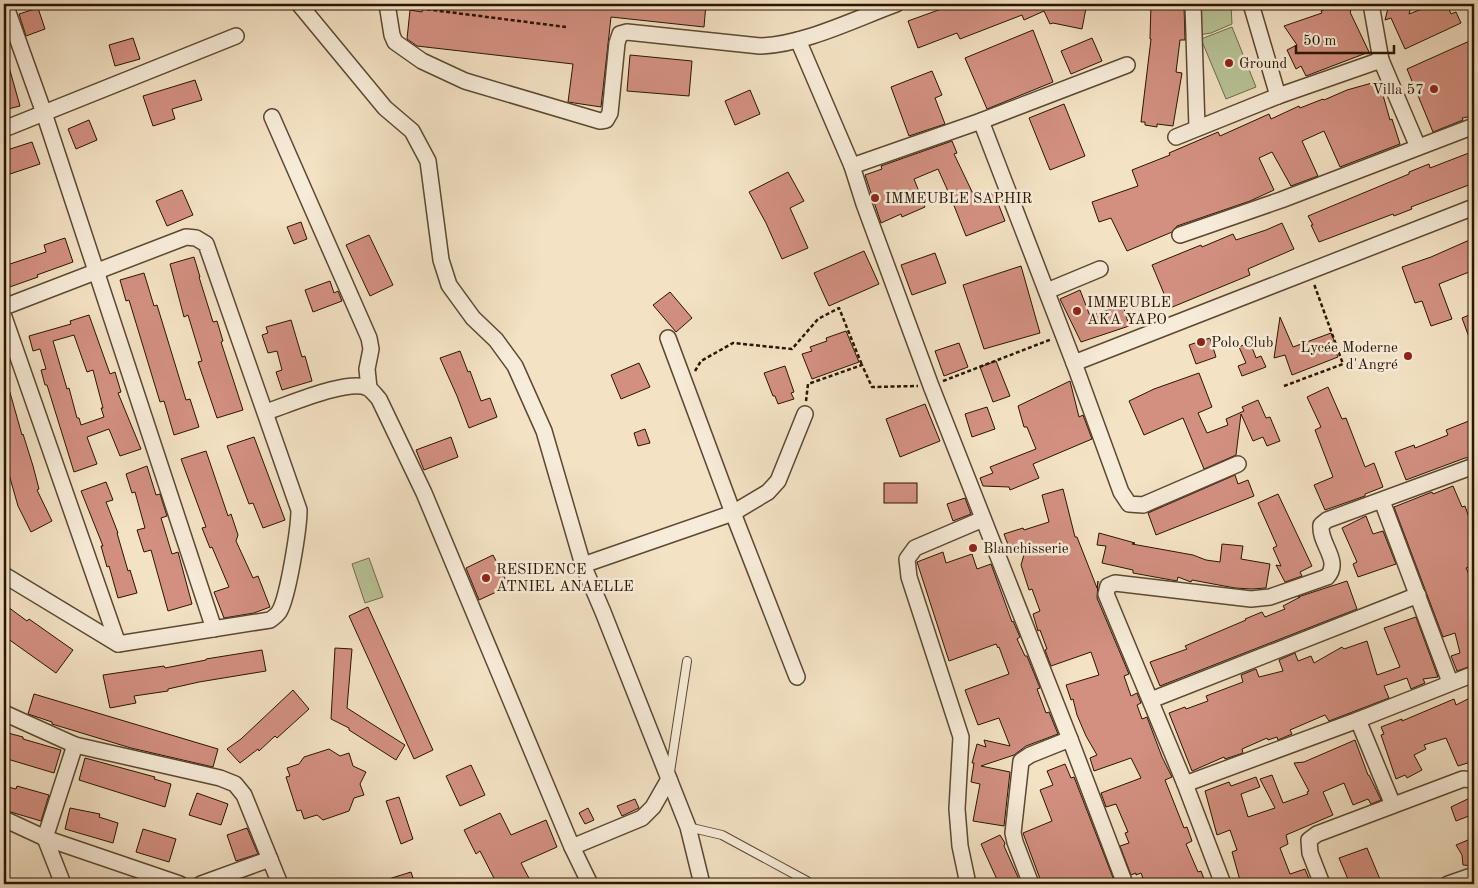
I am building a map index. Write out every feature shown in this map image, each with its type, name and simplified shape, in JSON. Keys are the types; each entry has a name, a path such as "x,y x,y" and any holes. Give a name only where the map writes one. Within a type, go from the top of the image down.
{"street":[{"path":"5,4 44,114 214,629"},
{"path":"299,4 385,108 412,131 428,160 441,260 450,285 473,318 496,340 515,366 544,431 583,565 688,827 702,884"},
{"path":"387,4 395,42 422,61 465,81 600,121 606,120 610,113 617,43 620,34 627,32 775,46 798,40 896,4"},
{"path":"1194,4 1197,128"},
{"path":"1251,4 1278,96"},
{"path":"1371,4 1381,60 1418,147"},
{"path":"4,129 236,36"},
{"path":"798,40 852,166 864,204 931,386 1125,884"},
{"path":"1176,138 1278,96 1381,60"},
{"path":"852,166 981,121 1127,65"},
{"path":"272,117 370,338 371,349 367,369 369,388 379,400 424,493 572,847 590,884"},
{"path":"981,121 1047,290 1121,492 1129,504 1142,504 1238,464"},
{"path":"1180,235 1281,200 1474,126"},
{"path":"1074,363 1474,207"},
{"path":"4,307 186,237 196,238 206,244 300,510 300,525 284,598 278,613 270,620 118,644 4,575"},
{"path":"1047,290 1100,269"},
{"path":"4,317 118,644"},
{"path":"668,338 797,677"},
{"path":"266,412 339,387 355,385 369,388"},
{"path":"583,565 733,513 768,492 778,481 805,414"},
{"path":"1223,884 1152,700 1106,594 1108,586 1115,582 1251,598 1270,597 1327,577 1332,571 1333,563 1321,532 1321,525 1327,520 1473,469"},
{"path":"1382,501 1450,682"},
{"path":"968,884 960,846 957,809 961,738 909,576 907,559 915,548 982,519"},
{"path":"1152,700 1418,595"},
{"path":"1185,784 1358,720 1474,674"},
{"path":"4,713 75,745 220,778 235,784 244,795 280,884"},
{"path":"1358,720 1393,805"},
{"path":"1031,884 1013,833 1022,761 1030,755 1070,739"},
{"path":"63,884 45,838 75,745"},
{"path":"572,847 642,818 653,807 668,779"},
{"path":"1322,884 1310,853 1309,840 1317,834 1463,779 1474,780"},
{"path":"4,819 45,838 180,884"},
{"path":"201,884 270,859"},
{"path":"1448,884 1474,875"}],"lane":[{"path":"668,779 688,661"},
{"path":"688,827 722,835 807,881"}],"path":[{"path":"387,4 566,27"},
{"path":"1284,386 1343,364 1309,271"},
{"path":"686,384 702,361 733,343 792,349 818,319 839,308 872,387 931,386 1063,335"},
{"path":"805,414 808,384 862,366"}],"green space":[{"path":"1198,5 1231,5 1232,24 1211,33 1199,35"},
{"name":"Ground","path":"1232,27 1256,87 1226,99 1201,39"},
{"path":"369,558 383,597 365,603 352,564"}],"building":[{"path":"423,4 706,4 704,27 611,17 601,107 568,102 573,64 417,46 407,39 410,10 422,12"},
{"path":"959,4 1064,4 1086,8 1082,29 1050,24 1044,11 1024,20 1022,15 960,39 957,33 918,48 908,21"},
{"path":"1151,4 1184,5 1185,40 1180,40 1176,72 1182,73 1173,126 1157,124 1157,127 1145,125 1145,122 1141,122 1151,39"},
{"path":"1337,4 1348,4 1369,52 1306,76 1301,66 1296,69 1287,50 1297,45 1284,26 1322,13 1321,11"},
{"path":"1389,4 1412,4 1409,14 1435,4 1447,4 1451,14 1456,12 1461,23 1405,49 1391,18 1385,20"},
{"path":"38,8 45,29 26,36 19,14"},
{"path":"1033,30 1053,82 987,109 965,58"},
{"path":"133,38 140,59 115,66 109,45"},
{"path":"1092,38 1102,61 1071,74 1061,51"},
{"path":"1474,39 1474,116 1462,118 1463,120 1433,132 1407,69"},
{"path":"630,55 692,61 689,96 627,91"},
{"path":"4,60 7,60 20,106 4,110"},
{"path":"932,71 942,95 935,98 945,124 909,136 891,87"},
{"path":"195,80 202,100 172,109 175,119 153,126 143,96"},
{"path":"1379,81 1390,120 1392,119 1400,144 1340,167 1324,131 1302,141 1318,176 1291,186 1272,152 1259,158 1274,190 1250,201 1177,226 1172,232 1127,251 1111,218 1099,222 1092,202 1138,186 1132,170 1170,155 1169,153 1218,132 1220,136 1269,114 1271,119 1299,106 1300,108 1347,90"},
{"path":"750,90 760,114 735,125 725,101"},
{"path":"1064,104 1085,156 1050,170 1029,118"},
{"path":"89,120 97,140 76,149 68,129"},
{"path":"952,141 957,153 954,154 976,200 994,193 1005,221 966,236 938,169 914,179 925,207 902,217 901,214 881,223 865,175 882,169 881,166"},
{"path":"32,142 40,164 4,176 4,151"},
{"path":"1474,151 1474,183 1411,207 1412,209 1394,216 1393,214 1319,242 1308,216 1429,164 1430,168"},
{"path":"788,172 804,201 790,208 808,248 782,259 766,223 749,192"},
{"path":"182,190 193,215 167,226 156,201"},
{"path":"301,222 307,239 294,244 287,227"},
{"path":"1282,223 1294,249 1248,269 1250,275 1170,308 1152,265 1233,234 1236,240"},
{"path":"369,235 393,285 370,296 346,245"},
{"path":"65,238 73,262 4,289 4,266 46,252 44,245"},
{"path":"1474,238 1474,270 1439,284 1452,319 1431,326 1422,301 1415,303 1402,267 1431,257"},
{"path":"864,251 879,284 829,306 814,273"},
{"path":"935,253 946,283 912,295 901,265"},
{"path":"194,257 213,322 217,321 223,341 221,342 243,410 217,418 198,362 202,361 188,315 184,317 170,264"},
{"path":"1021,266 1040,333 984,349 963,285"},
{"path":"144,273 154,306 157,305 186,400 190,399 199,427 174,435 164,401 160,402 129,300 126,301 120,280"},
{"path":"330,281 334,293 338,291 342,301 313,312 305,290"},
{"name":"IMMEUBLE AKA YAPO","path":"1080,290 1090,316 1123,305 1129,326 1081,342 1060,299"},
{"path":"670,292 692,318 676,332 653,305"},
{"path":"1474,313 1474,348 1473,348 1462,318"},
{"path":"89,315 110,374 115,372 121,392 118,393 141,449 120,456 109,429 87,437 97,464 74,472 47,385 45,385 41,370 46,369 40,349 33,351 29,336 71,324 70,321","holes":["74,335 87,372 93,370 104,417 81,425 79,418 77,418 69,388 67,389 53,341"]},
{"path":"1280,317 1293,347 1331,333 1338,357 1292,375 1285,355 1274,358"},
{"path":"291,320 302,357 305,356 312,381 282,390 276,372 282,370 277,351 268,353 262,335 268,333 266,327"},
{"path":"846,331 859,362 812,379 802,354 812,351 810,347 827,341 826,338"},
{"path":"1210,338 1216,357 1196,364 1189,345"},
{"path":"1250,342 1256,358 1261,356 1266,367 1242,376 1238,366 1246,363 1239,347"},
{"path":"959,343 968,367 944,376 935,351"},
{"path":"460,351 481,401 490,398 497,417 469,428 440,358"},
{"path":"996,361 1010,396 993,402 980,367"},
{"path":"639,363 650,387 621,399 611,375"},
{"path":"785,366 794,392 791,393 794,399 778,404 764,373"},
{"path":"1199,373 1212,407 1198,413 1207,433 1228,425 1226,419 1244,411 1242,407 1258,400 1266,418 1270,417 1280,441 1267,446 1263,437 1253,441 1241,414 1236,455 1204,469 1183,418 1144,435 1129,401 1154,389"},
{"path":"1070,381 1079,417 1083,415 1092,439 1033,464 1039,478 1010,490 1009,487 983,486 980,478 993,473 990,467 1036,449 1027,427 1024,427 1018,406"},
{"path":"7,382 33,466 39,489 37,490 52,521 31,532 18,506 4,457 4,383"},
{"path":"1328,387 1342,419 1346,418 1365,467 1374,463 1383,487 1365,494 1365,496 1325,510 1314,485 1333,477 1315,430 1321,427 1307,397"},
{"path":"925,404 940,441 900,457 886,419"},
{"path":"987,407 995,429 972,437 965,414"},
{"path":"1474,419 1474,457 1465,458 1406,480 1395,452 1414,445 1415,448 1448,435 1446,430"},
{"path":"645,429 650,443 638,446 634,433"},
{"path":"254,437 285,520 263,528 253,503 249,504 227,446"},
{"path":"451,437 458,457 424,470 416,450"},
{"path":"206,451 228,516 231,514 238,535 236,541 253,578 258,576 270,607 254,613 224,618 214,592 229,587 202,528 206,527 181,459"},
{"path":"147,466 156,495 160,494 167,516 161,518 172,554 178,552 192,604 168,611 151,550 144,552 137,530 145,528 135,492 132,493 126,474"},
{"path":"1235,475 1238,484 1248,480 1254,496 1156,535 1148,513"},
{"path":"106,482 113,500 106,502 137,593 118,598 101,546 103,546 81,491"},
{"path":"884,483 917,483 917,503 884,503"},
{"path":"1453,486 1462,507 1465,506 1474,532 1474,565 1466,568 1474,585 1474,599 1470,601 1474,614 1474,665 1457,671 1451,656 1460,653 1455,633 1443,637 1394,507"},
{"path":"1063,489 1075,537 1077,537 1097,588 1098,581 1097,598 1129,674 1124,676 1131,696 1137,693 1141,703 1137,705 1142,719 1147,717 1162,757 1172,777 1165,780 1184,828 1187,827 1192,841 1186,844 1198,872 1201,871 1206,884 1145,884 1141,873 1131,875 1120,846 1129,843 1125,833 1128,832 1116,804 1106,807 1101,793 1141,778 1131,758 1094,771 1090,758 1097,755 1086,736 1066,685 1099,675 1091,652 1051,666 1040,630 1038,631 1033,614 1040,611 1032,589 1029,590 1021,565 1027,544 1010,550 1004,534 1049,522 1042,495"},
{"path":"1278,494 1312,566 1300,572 1302,576 1285,582 1276,565 1281,566 1273,548 1277,546 1258,503"},
{"path":"965,498 971,514 953,521 947,504"},
{"path":"1366,516 1373,534 1383,531 1396,564 1358,577 1353,564 1357,562 1342,528"},
{"path":"1099,533 1135,543 1132,544 1220,562 1222,544 1243,546 1241,559 1270,564 1266,588 1235,588 1192,580 1191,582 1178,577 1177,581 1133,573 1133,570 1102,563 1106,546 1097,545"},
{"path":"943,552 946,563 972,554 977,569 991,564 1012,622 1020,637 1017,639 1025,656 1027,656 1040,688 1037,689 1046,713 1049,712 1058,734 1026,746 1014,755 981,766 1010,772 1004,826 973,821 980,784 971,782 974,763 972,763 977,744 986,747 984,740 1010,746 999,718 978,725 965,690 1009,674 999,647 996,644 949,661 917,562"},
{"name":"RESIDENCE ATNIEL ANAELLE","path":"493,555 509,586 479,600 466,568"},
{"path":"1347,581 1357,609 1160,686 1150,662 1187,649 1185,646 1262,612 1265,617 1285,609 1283,606 1300,597 1298,597"},
{"path":"4,604 73,650 56,673 4,636"},
{"path":"368,607 433,750 414,759 349,616"},
{"path":"1416,617 1438,677 1423,679 1425,683 1411,689 1407,678 1384,686 1389,698 1329,721 1325,715 1290,730 1292,734 1278,740 1277,737 1268,740 1267,738 1242,749 1243,753 1225,759 1224,757 1192,771 1169,713 1208,701 1206,696 1243,682 1241,675 1256,669 1259,677 1283,671 1279,660 1295,653 1298,661 1311,656 1314,663 1342,647 1344,649 1367,641 1377,675 1400,667 1384,628"},
{"path":"335,648 352,649 347,708 405,745 396,760 349,730 349,728 331,719"},
{"path":"262,650 266,671 199,682 168,689 168,691 134,696 136,703 110,708 103,675 164,666 165,668"},
{"path":"293,690 309,709 277,738 275,736 259,751 258,749 240,763 227,749 241,739"},
{"path":"34,694 218,749 213,767 131,748 52,724 52,722 28,714"},
{"path":"1454,699 1456,705 1468,699 1469,702 1474,699 1474,761 1458,766 1446,738 1424,745 1426,749 1414,755 1422,770 1407,778 1405,775 1396,779 1381,735 1384,734 1381,727 1402,719 1402,721"},
{"path":"8,733 61,750 54,773 4,758"},
{"path":"1355,740 1368,775 1381,800 1371,804 1368,799 1353,805 1344,783 1323,792 1333,815 1286,835 1288,844 1280,848 1290,874 1305,869 1311,884 1241,884 1232,852 1237,850 1230,830 1217,835 1205,791 1229,782 1231,786 1256,777 1260,787 1241,794 1248,817 1275,808 1260,779 1272,775 1283,803 1308,794 1307,792 1309,791 1294,763 1304,762"},
{"path":"329,749 340,756 349,753 353,766 366,772 360,784 364,795 354,798 349,811 323,820 317,815 304,819 301,810 297,811 286,777 290,776 287,768 299,764 304,757"},
{"path":"85,758 155,777 154,779 171,784 165,807 79,780"},
{"path":"1065,764 1071,778 1074,777 1115,883 1042,884 1023,833 1052,821 1040,790 1053,785 1047,771"},
{"path":"471,765 485,795 460,806 446,776"},
{"path":"4,786 16,789 17,786 49,795 41,821 4,810"},
{"path":"197,793 228,804 221,825 189,815"},
{"path":"1474,796 1474,814 1456,821 1451,807"},
{"path":"399,797 413,839 401,844 386,801"},
{"path":"635,799 639,808 622,816 617,806"},
{"path":"70,808 100,814 99,817 118,823 113,843 65,829"},
{"path":"588,808 594,820 585,824 579,813"},
{"path":"500,813 511,835 546,820 557,847 521,863 532,884 497,884 480,851 476,854 464,830"},
{"path":"247,828 258,854 236,861 227,835"},
{"path":"143,829 176,839 169,862 136,852"},
{"path":"1000,835 1021,884 999,884 981,844"},
{"path":"1468,840 1474,856 1474,866 1463,865 1462,855 1456,845"},
{"path":"1367,848 1382,884 1350,884 1339,858"},
{"path":"411,872 415,884 379,884 379,882"}],"place":[{"name":"Ground","path":"1229,63"},
{"name":"Villa 57","path":"1434,89"},
{"name":"IMMEUBLE SAPHIR","path":"875,198"},
{"name":"IMMEUBLE AKA YAPO","path":"1077,311"},
{"name":"Polo Club","path":"1201,342"},
{"name":"Lycée Moderne d'Angré","path":"1408,356"},
{"name":"Blanchisserie","path":"973,548"},
{"name":"RESIDENCE ATNIEL ANAELLE","path":"486,578"}]}
